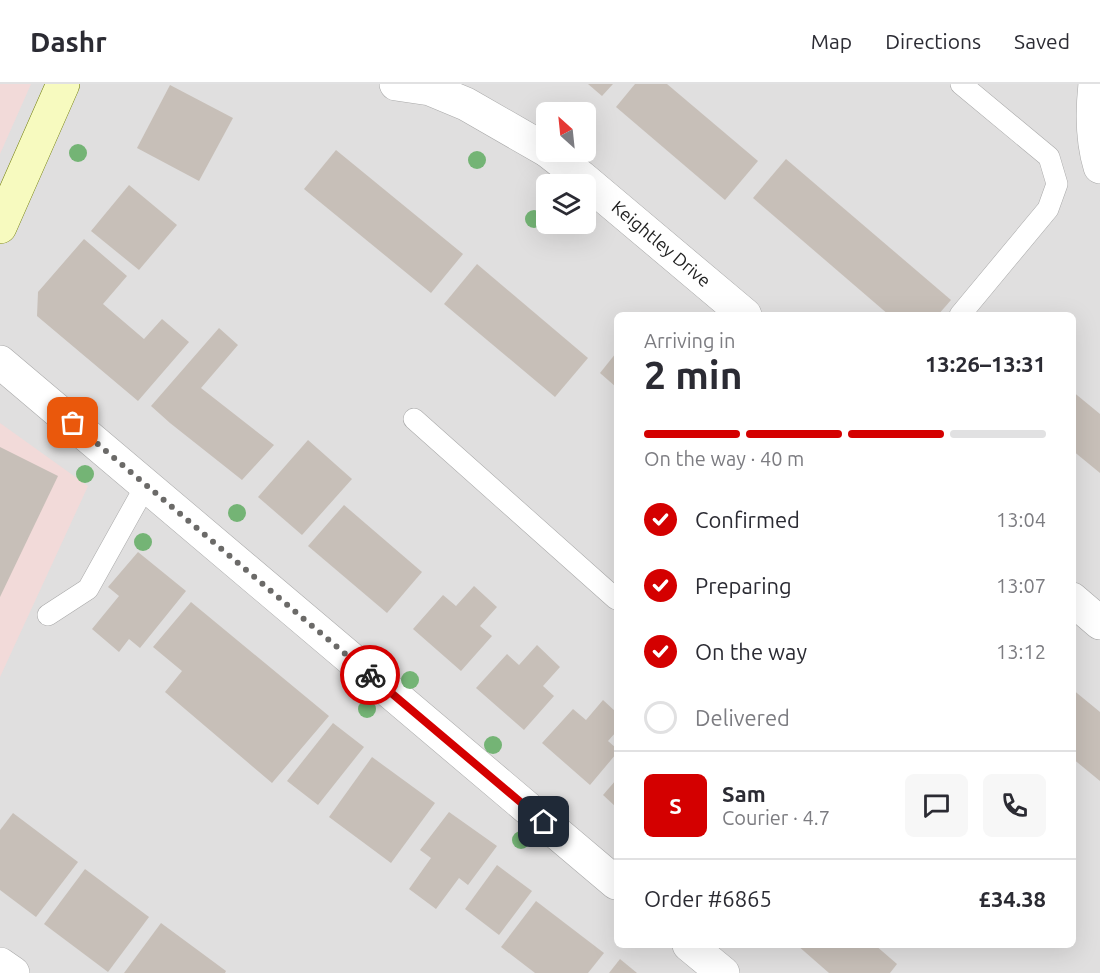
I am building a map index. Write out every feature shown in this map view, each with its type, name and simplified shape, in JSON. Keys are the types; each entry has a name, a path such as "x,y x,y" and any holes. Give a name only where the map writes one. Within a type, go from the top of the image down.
{"street":[{"path":"0,228 63,84"},
{"name":"Keightley Drive","path":"396,84 430,89 466,104 536,144"},
{"path":"1095,84 1094,133 1100,167"},
{"name":"Keightley Drive","path":"562,162 740,312"},
{"path":"0,362 614,881"},
{"path":"1076,602 1100,623"},
{"path":"693,948 723,973"},
{"path":"0,964 13,973"}],"lane":[{"path":"961,84 1049,158 1057,184 1048,209 962,312"},
{"path":"414,419 614,597"},
{"path":"48,615 88,589 146,485"}],"shaded area":[{"path":"0,84 1100,84 1100,973 0,973"},
{"path":"0,84 31,84 0,154"},
{"path":"0,423 88,486 0,677"}],"building":[{"path":"588,84 613,84 602,96"},
{"path":"635,84 667,84 758,161 725,200 616,107"},
{"path":"170,85 233,118 199,181 137,148"},
{"path":"336,150 463,254 431,293 304,189"},
{"path":"786,159 951,300 941,312 886,312 753,198"},
{"path":"129,185 177,225 139,270 91,231"},
{"path":"84,239 127,276 103,304 144,339 162,319 189,342 138,401 37,316 38,292"},
{"path":"477,264 588,358 555,397 444,304"},
{"path":"219,328 238,345 201,388 274,445 242,480 151,406"},
{"path":"614,356 614,385 600,373"},
{"path":"1076,394 1100,414 1100,473 1076,453"},
{"path":"308,440 352,479 302,535 258,497"},
{"path":"0,447 58,476 0,597"},
{"path":"344,505 422,572 387,613 308,546"},
{"path":"138,552 186,591 140,648 129,639 119,652 92,629 119,596 108,587"},
{"path":"474,586 497,607 480,626 492,636 461,671 413,629 443,595 456,606"},
{"path":"191,602 329,716 272,783 165,692 182,671 153,647"},
{"path":"537,645 560,667 543,686 554,696 524,730 476,688 507,654 519,665"},
{"path":"1076,692 1100,712 1100,781 1076,761"},
{"path":"603,700 614,710 614,734 608,741 614,746 614,756 590,785 542,743 573,709 586,720"},
{"path":"333,723 364,747 318,805 287,781"},
{"path":"372,757 435,803 391,863 329,817"},
{"path":"614,782 614,805 603,795"},
{"path":"449,812 497,846 468,885 459,878 436,909 409,889 431,858 420,850"},
{"path":"13,813 78,862 36,917 0,890 0,830"},
{"path":"497,865 532,891 499,935 465,909"},
{"path":"85,869 149,917 108,972 44,924"},
{"path":"536,901 604,953 588,973 535,973 501,947"},
{"path":"161,923 226,971 225,973 124,973"},
{"path":"800,948 878,948 897,964 890,973 829,973"},
{"path":"620,959 637,973 609,973"}],"way so far":[{"path":"73,423 370,675"}],"route":[{"path":"370,675 544,822"}]}
